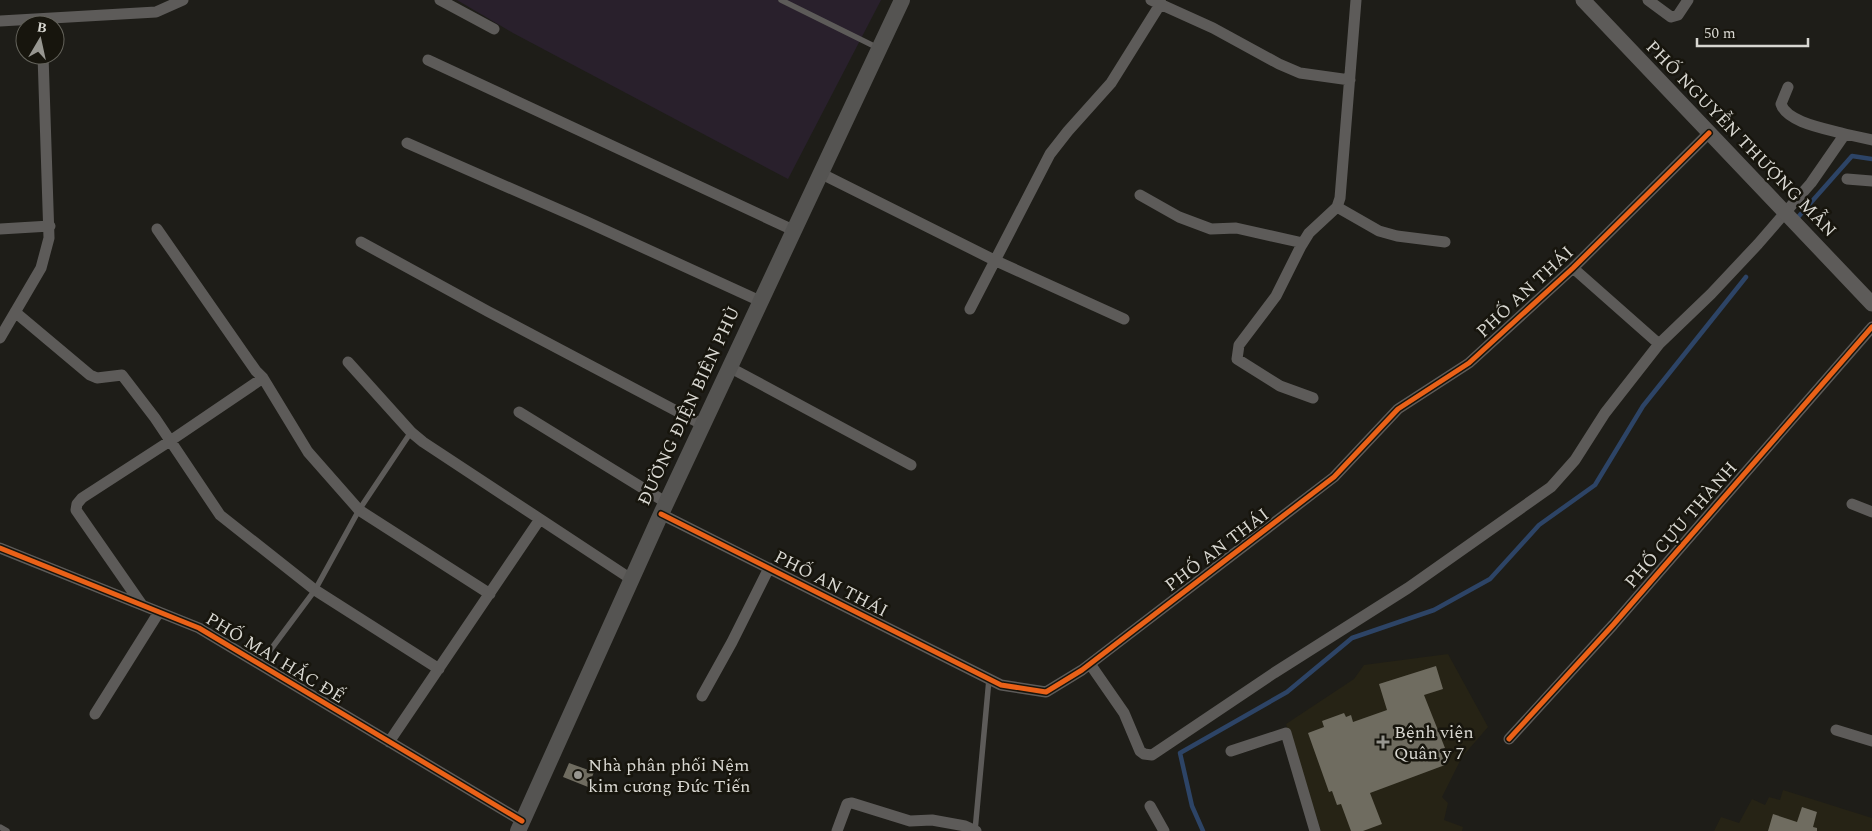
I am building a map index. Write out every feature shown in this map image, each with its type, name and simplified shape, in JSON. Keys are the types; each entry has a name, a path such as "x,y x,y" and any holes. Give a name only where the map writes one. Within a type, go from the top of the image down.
{"main road":[{"name":"ĐƯỜNG ĐIỆN BIÊN PHỦ","path":"520,826 729,367 902,0"}],"street":[{"path":"65,20 156,12 183,0"},
{"path":"440,0 494,29"},
{"path":"1313,398 1280,386 1237,359 1239,346 1276,296 1309,233 1337,207 1340,198 1356,0"},
{"path":"1648,0 1671,17 1678,15 1688,0"},
{"path":"970,309 1050,154 1068,130 1111,83 1156,2 1213,28 1279,64 1300,73 1350,80"},
{"name":"PHỐ NGUYỄN THƯỢNG MẪN","path":"1588,2 1709,133 1872,304"},
{"path":"0,21 15,21"},
{"path":"428,60 793,230"},
{"path":"0,338 41,268 49,238 43,65"},
{"path":"1788,87 1781,104 1782,109 1787,114 1803,122 1872,140"},
{"name":"PHỐ AN THÁI","path":"519,412 664,509 769,568 1001,685 1046,692 1090,664 1334,477 1398,410 1469,363 1573,268 1709,133"},
{"path":"1090,664 1124,713 1140,751 1144,754 1152,754 1274,673 1408,588 1551,487 1576,460 1605,413 1659,344 1711,294 1758,244 1811,183 1845,134"},
{"path":"407,143 585,221 760,301"},
{"path":"820,174 994,260 1124,319"},
{"path":"1847,179 1872,181"},
{"path":"1140,195 1179,217 1211,229 1236,228 1303,243"},
{"path":"1337,207 1378,231 1397,236 1445,242"},
{"path":"0,229 50,226"},
{"path":"157,229 256,372 263,378 308,452 359,510 490,594"},
{"path":"361,242 703,425"},
{"path":"1573,268 1659,344"},
{"path":"16,312 90,376 97,378 122,375 155,418 220,515 315,590 438,669"},
{"name":"PHỐ CỰU THÀNH","path":"1509,739 1613,625 1872,327"},
{"path":"348,362 411,432 423,442 632,579"},
{"path":"729,367 911,465"},
{"path":"142,604 76,510 77,504 82,498 263,378"},
{"path":"1852,504 1872,512"},
{"path":"389,742 540,519"},
{"name":"PHỐ MAI HẮC ĐẾ","path":"0,548 200,628 389,742 520,826"},
{"path":"702,696 732,642 769,568"},
{"path":"95,714 159,612"},
{"path":"1836,730 1872,741"},
{"path":"1230,752 1286,733 1314,831"},
{"path":"838,831 847,804 852,803 910,821 932,820 976,831"},
{"path":"1150,806 1164,831"}],"lane":[{"path":"781,0 880,49"},
{"path":"260,664 315,590 359,510 411,432"},
{"path":"976,831 989,679"},
{"path":"0,827 7,831"}],"shaded area":[{"path":"457,0 881,0 788,179 513,33"},
{"name":"Bệnh viện Quân y 7","path":"1448,654 1488,727 1462,757 1442,797 1448,803 1444,820 1463,827 1462,831 1321,831 1286,724 1354,679 1364,665"},
{"path":"1783,790 1872,818 1872,831 1714,831 1721,817 1739,823 1752,799 1765,805 1769,797 1780,800"}],"building":[{"path":"1436,666 1443,689 1424,695 1445,748 1440,750 1445,765 1370,793 1382,824 1363,831 1351,831 1341,804 1337,805 1332,791 1329,792 1308,733 1324,727 1322,721 1344,713 1346,717 1351,715 1353,722 1387,710 1379,684"},
{"name":"Nhà phân phối Nệm kim cương Đức Tiến","path":"569,763 594,772 588,787 563,777"},
{"path":"1802,807 1817,812 1813,827 1817,828 1817,831 1768,831 1773,814 1797,822"}],"waterway":[{"path":"1799,216 1852,156 1872,159"},
{"path":"1203,831 1192,806 1180,753 1287,692 1352,638 1434,610 1490,579 1539,525 1595,485 1643,406 1746,277"}],"cycle path":[{"path":"661,514 1001,685 1046,692 1082,670 1334,477 1398,409 1469,363 1573,268 1709,133"},
{"path":"1509,739 1613,625 1872,327"},
{"path":"0,548 199,628 522,821"}],"place":[{"name":"Bệnh viện Quân y 7","path":"1383,742"},
{"name":"Nhà phân phối Nệm kim cương Đức Tiến","path":"578,775"}]}
